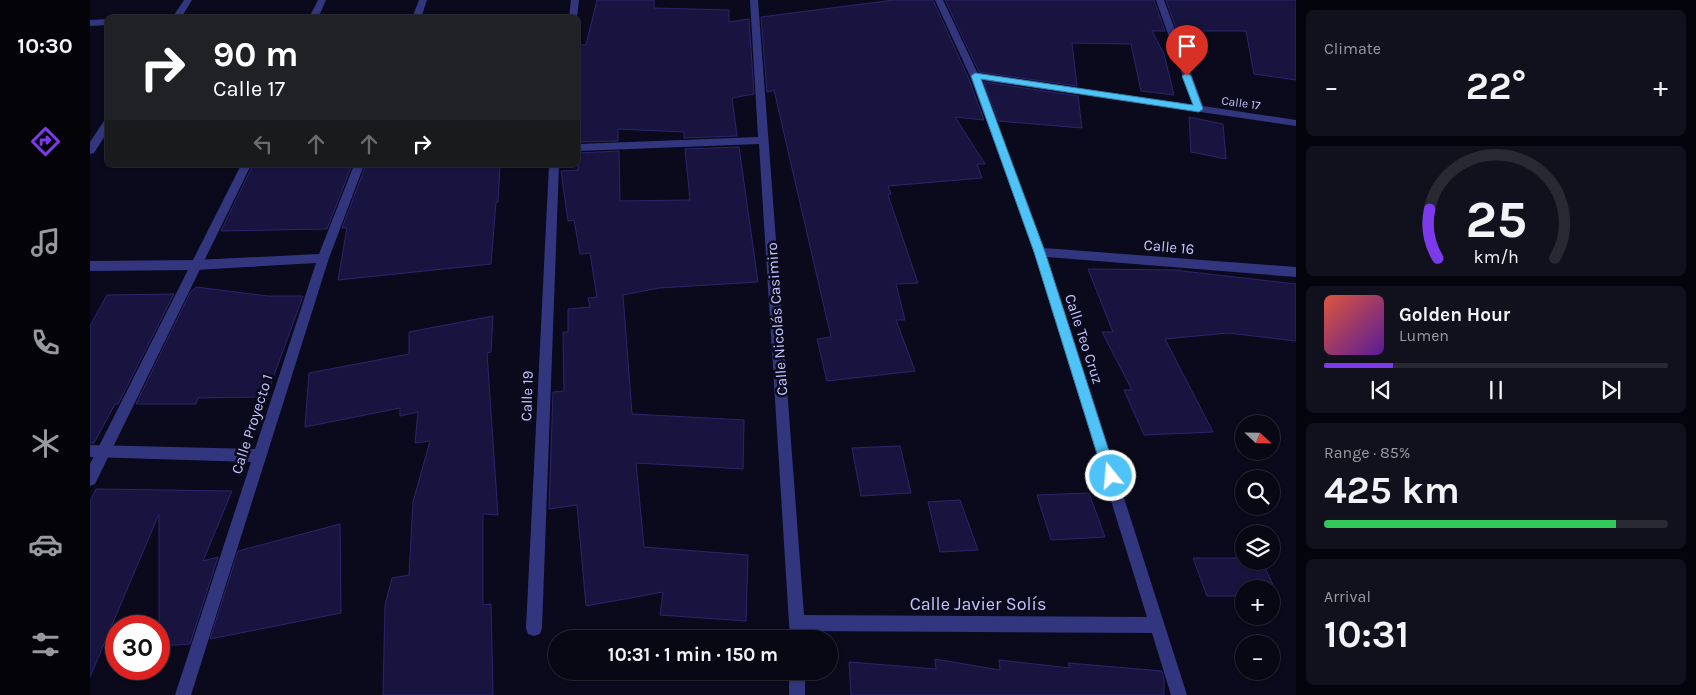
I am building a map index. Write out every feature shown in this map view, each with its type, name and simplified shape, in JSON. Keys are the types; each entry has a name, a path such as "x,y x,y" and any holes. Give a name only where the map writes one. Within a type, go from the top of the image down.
{"street":[{"path":"178,15 188,0"},
{"path":"314,15 322,0"},
{"path":"417,15 423,0"},
{"path":"573,15 575,0"},
{"name":"Calle Nicolás Casimiro","path":"754,0 798,630"},
{"name":"Calle Teo Cruz","path":"939,0 975,76 1040,252 1179,695"},
{"path":"1160,0 1199,109"},
{"path":"90,23 105,22"},
{"name":"Calle 17","path":"975,76 1296,123"},
{"path":"90,126 105,126"},
{"path":"90,150 105,129"},
{"path":"580,148 765,140"},
{"path":"90,480 97,451 196,265 245,167"},
{"name":"Calle Proyecto 1","path":"183,695 323,258 358,167"},
{"name":"Calle 19","path":"534,628 554,167"},
{"name":"Calle 16","path":"1040,252 1296,272"},
{"path":"90,266 196,265 323,258"},
{"path":"97,451 258,456"},
{"name":"Calle Javier Solís","path":"798,623 1158,625"},
{"path":"797,680 797,695"}],"building":[{"path":"597,0 654,0 654,8 729,10 729,22 749,19 754,94 732,98 737,136 684,138 684,132 618,129 618,141 580,142 580,45 586,45"},
{"path":"894,0 933,0 968,77 984,120 955,117 985,164 977,164 982,178 888,186 891,194 888,195 918,283 896,284 905,320 896,320 915,371 827,381 817,339 831,337 774,90 767,92 761,17"},
{"path":"945,0 1154,0 1165,31 1152,31 1164,54 1174,95 1141,91 1131,44 1072,43 1077,86 979,72"},
{"path":"1166,0 1296,0 1296,80 1254,74 1246,31 1177,31"},
{"path":"984,82 1078,96 1082,128 998,121"},
{"path":"1189,117 1223,124 1226,159 1191,152"},
{"path":"739,147 758,282 659,288 623,295 632,414 744,420 743,469 636,463 644,547 748,555 746,621 660,615 663,592 586,606 577,505 549,509 553,392 564,391 563,332 568,332 568,309 590,307 588,298 597,297 590,253 580,254 574,220 568,221 561,171 578,170 578,167 580,167 580,153 619,151 620,201 690,200 685,149"},
{"path":"252,167 351,167 327,229 221,231"},
{"path":"365,167 500,167 491,264 338,280 347,228 342,228"},
{"path":"1088,269 1180,270 1296,284 1296,341 1228,333 1165,339 1213,432 1144,435 1124,390 1132,390 1102,332 1113,332"},
{"path":"196,287 268,296 303,296 266,397 198,398 196,404 136,404 190,293"},
{"path":"174,294 118,404 115,404 94,443 90,443 90,326 107,295"},
{"path":"493,316 491,352 487,353 498,515 483,514 483,605 491,604 493,695 383,695 385,605 392,578 409,575 413,502 430,441 415,443 418,412 400,416 400,408 305,427 309,373 409,354 409,332"},
{"path":"900,446 911,493 861,496 852,448"},
{"path":"96,489 232,491 203,561 218,557 190,644 170,645 170,615 159,615 159,514 116,615 105,615 105,642 90,677 90,501"},
{"path":"1089,493 1105,537 1051,540 1037,495"},
{"path":"960,500 978,550 940,552 928,502"},
{"path":"340,524 341,613 210,639 238,551"},
{"path":"1193,558 1235,558 1235,570 1266,570 1271,580 1235,580 1235,596 1207,596"},
{"path":"935,659 1000,670 999,660 1070,668 1068,663 1162,671 1164,695 851,695 849,662 936,669"}],"route":[{"path":"1111,476 1040,252 975,76 1199,109 1187,76"}]}
